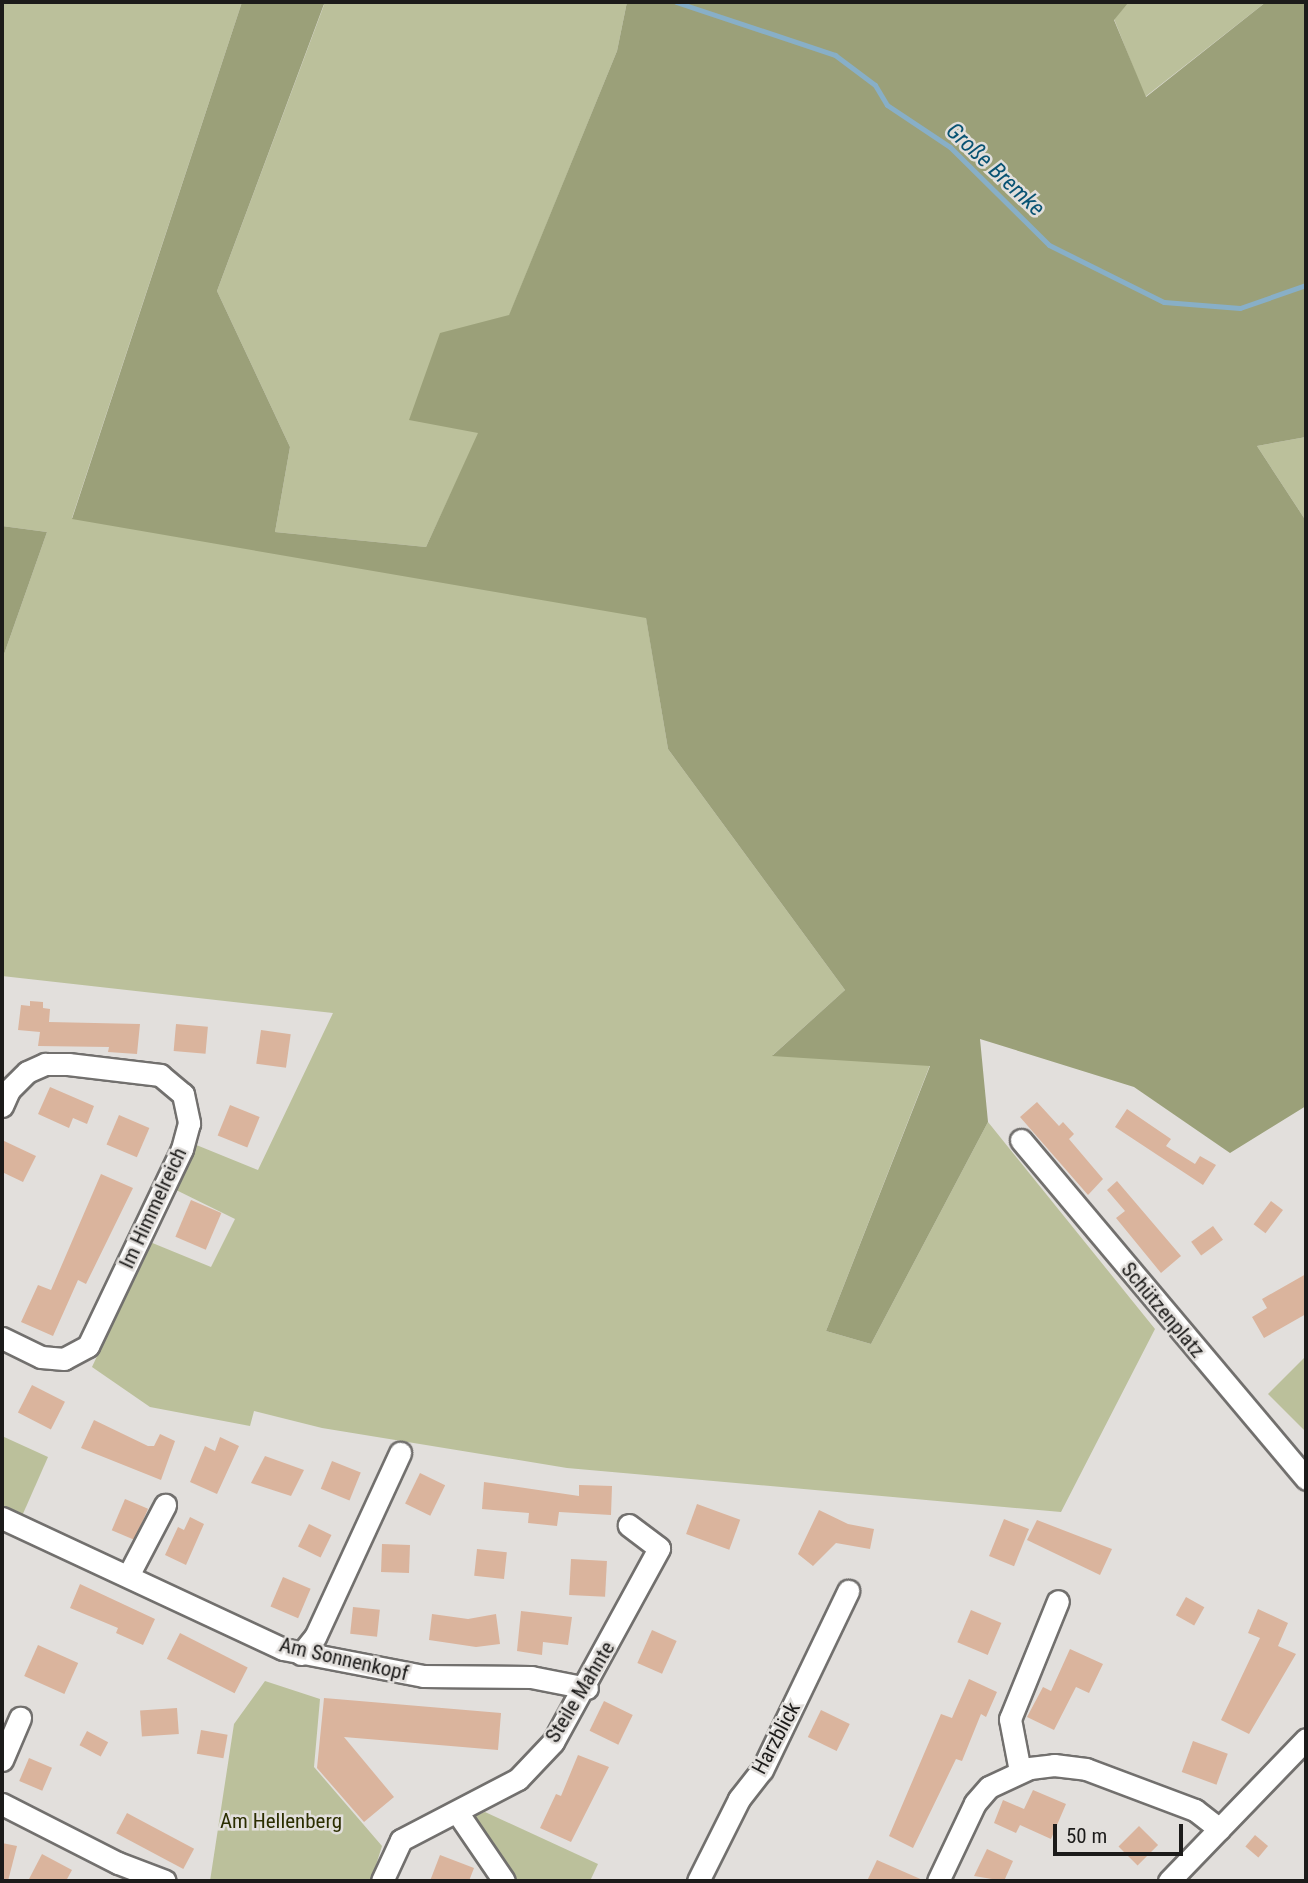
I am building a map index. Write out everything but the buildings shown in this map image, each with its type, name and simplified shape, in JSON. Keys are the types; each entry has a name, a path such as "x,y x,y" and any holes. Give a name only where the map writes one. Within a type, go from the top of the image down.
{"street":[{"name":"Im Himmelreich","path":"2,1106 9,1090 27,1072 45,1064 68,1064 160,1075 183,1094 189,1123 182,1149 88,1346 64,1359 41,1357 2,1338"},
{"name":"Schützenplatz","path":"1021,1140 1306,1479"},
{"path":"301,1654 315,1637 400,1453"},
{"path":"130,1574 165,1505"},
{"name":"Am Sonnenkopf","path":"2,1518 301,1654 424,1676 531,1676 587,1688"},
{"name":"Steile Mahnte","path":"382,1881 401,1840 518,1779 553,1742 587,1688 659,1548 629,1525"},
{"name":"Harzblick","path":"698,1881 739,1800 762,1770 848,1591"},
{"path":"1020,1771 1010,1719 1058,1601"},
{"path":"2,1760 20,1718"},
{"path":"1169,1881 1306,1739"},
{"path":"938,1881 975,1803 989,1787 1020,1771 1054,1765 1086,1769 1195,1810 1219,1829"},
{"path":"2,1804 118,1863 165,1881"},
{"path":"457,1812 504,1881"}],"green space":[{"path":"2,2 242,2 72,518 646,617 668,749 845,990 773,1055 930,1065 826,1331 871,1344 988,1122 1155,1329 1061,1512 567,1468 322,1428 254,1411 250,1426 150,1407 92,1367 150,1242 211,1267 235,1219 170,1187 189,1142 258,1170 333,1013 2,976 2,660 47,532 2,526"},
{"path":"242,2 324,4 217,291 290,447 275,532 426,547 478,433 409,420 440,333 509,315 617,51 627,2 1129,2 1114,20 1146,97 1266,2 1306,2 1306,437 1257,446 1306,521 1306,1106 1230,1153 1134,1087 980,1039 988,1122 871,1344 826,1331 930,1066 772,1056 845,990 668,749 646,618 72,519"},
{"path":"313,2 627,2 617,51 509,316 479,433 426,547 275,532 290,447 217,291 324,5"},
{"path":"1129,2 1266,2 1145,97 1114,19"},
{"path":"1306,437 1306,521 1257,446"},
{"path":"2,526 47,532 2,660"},
{"path":"1306,1356 1306,1432 1268,1394"},
{"path":"2,1436 48,1457 22,1516 2,1507"},
{"name":"Am Hellenberg","path":"265,1681 320,1699 314,1767 382,1846 371,1881 210,1881 234,1724"},
{"path":"485,1812 598,1864 590,1881 511,1881 470,1818"}],"waterway":[{"name":"Große Bremke","path":"676,2 835,55 875,85 887,105 950,147 1049,245 1164,302 1240,308 1306,285"}]}
